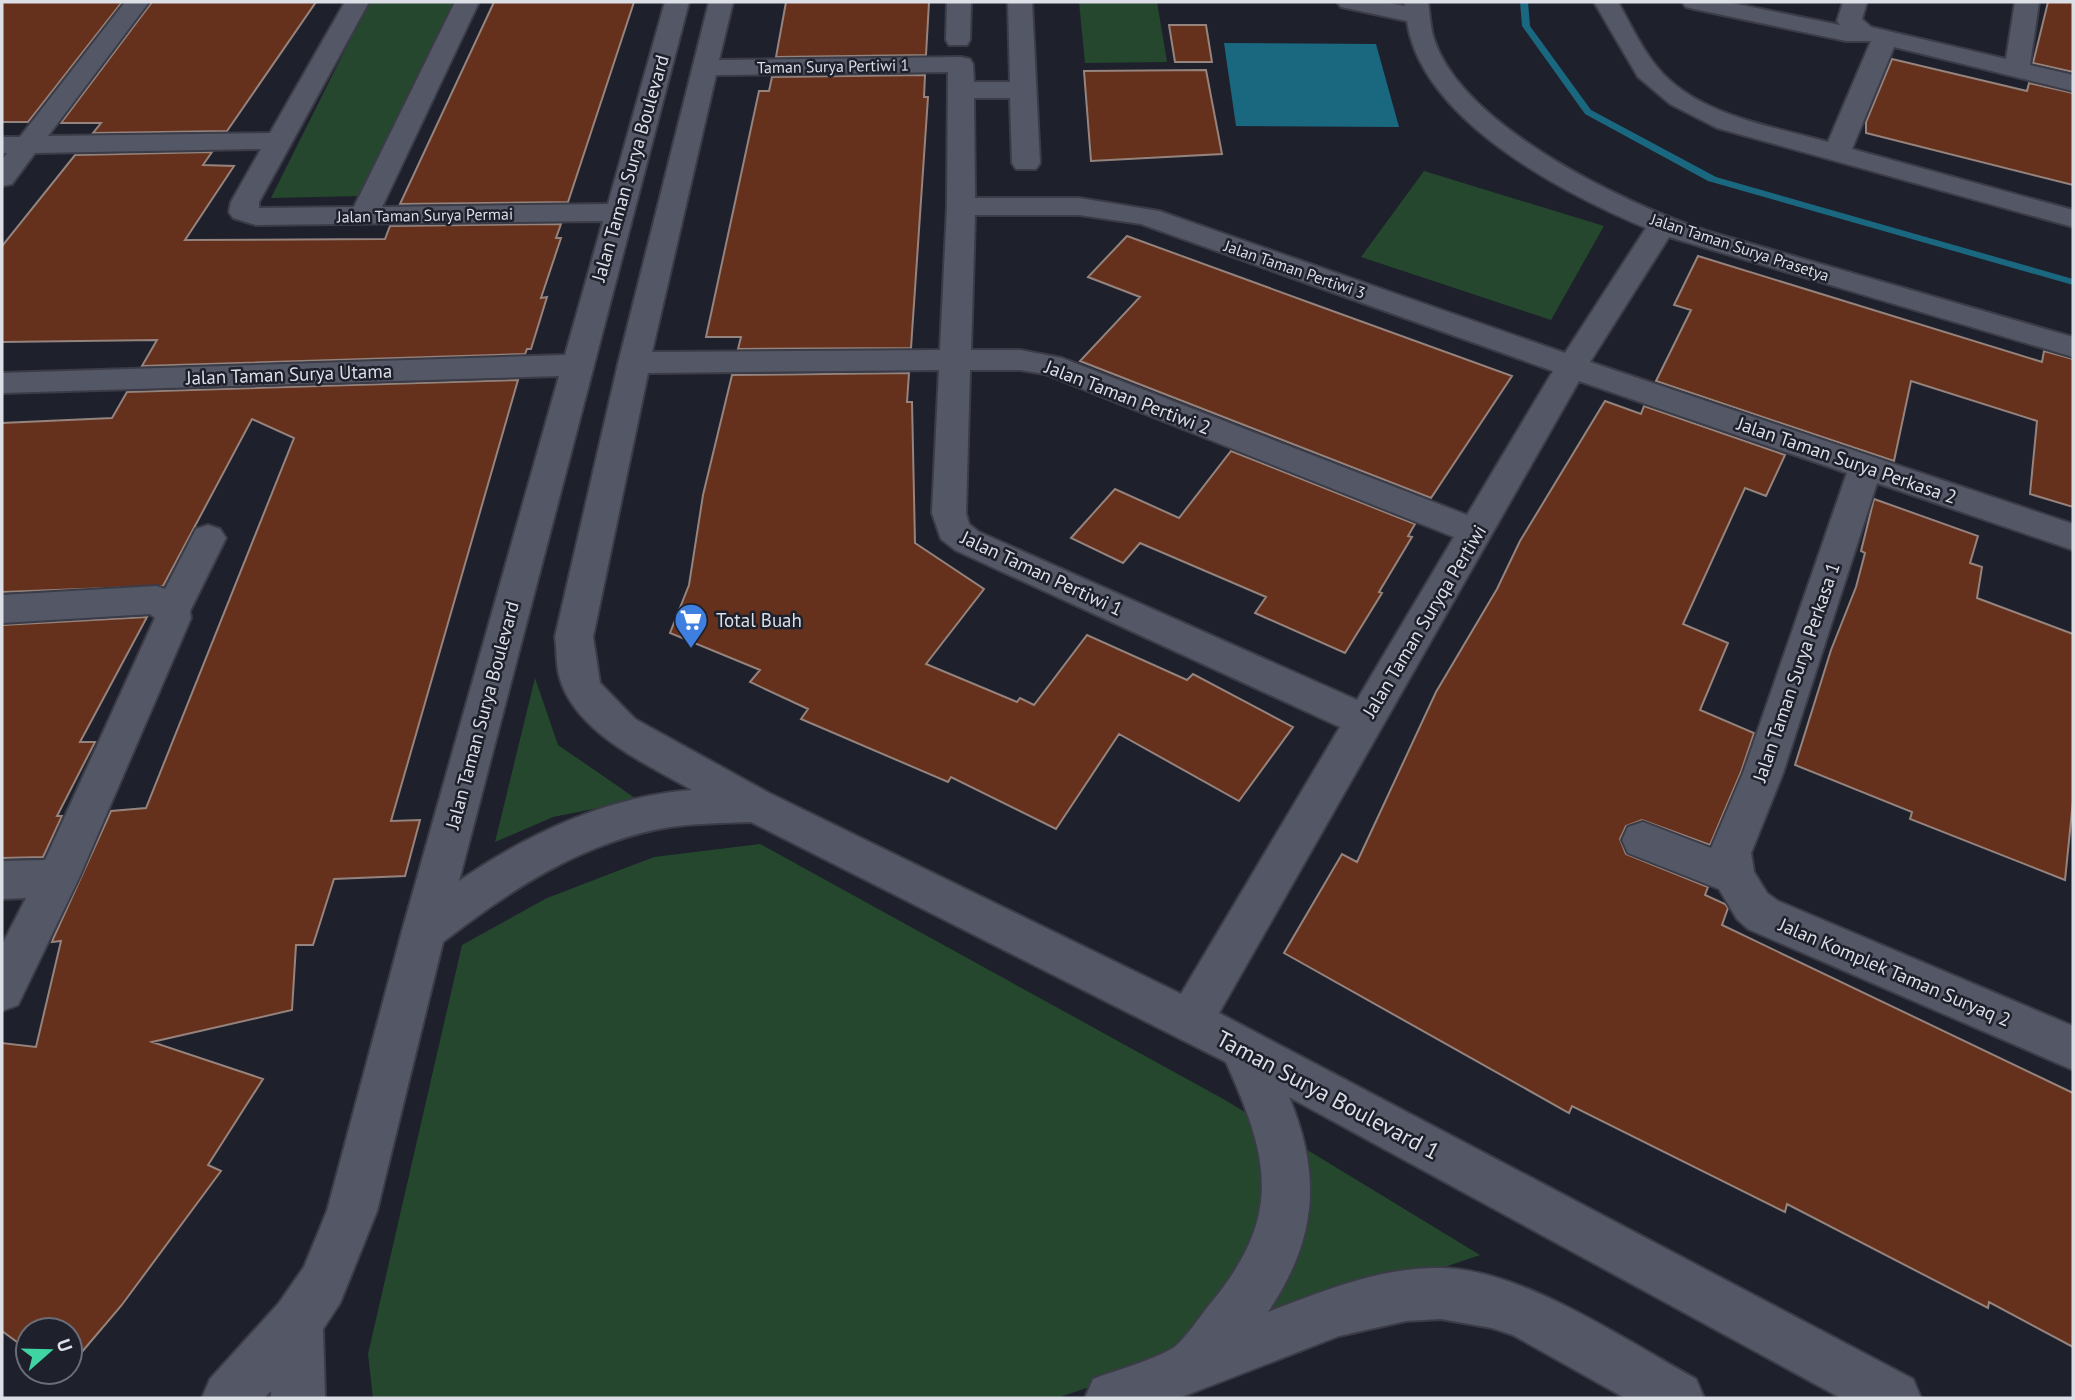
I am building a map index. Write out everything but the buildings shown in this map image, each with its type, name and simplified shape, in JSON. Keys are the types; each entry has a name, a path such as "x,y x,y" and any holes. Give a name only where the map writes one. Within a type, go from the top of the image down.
{"street":[{"path":"2,178 137,2"},
{"path":"2,145 278,141 357,2"},
{"path":"364,215 467,2"},
{"name":"Jalan Taman Surya Boulevard","path":"229,1398 297,1321 322,1285 352,1211 424,930 677,2"},
{"path":"721,2 634,364 574,637 578,676 586,694 621,730 755,805"},
{"name":"Jalan Taman Pertiwi 1","path":"958,2 961,207 949,513 953,530 967,541 1365,721"},
{"path":"1020,2 1026,163"},
{"path":"1349,2 1415,8"},
{"path":"1606,2 1647,72 1679,99 1726,122 2073,219"},
{"path":"1694,2 1846,34 1863,23"},
{"path":"1761,2 1863,23 2073,83"},
{"path":"2018,69 2027,2"},
{"name":"Jalan Taman Surya Prasetya","path":"1415,8 1415,24 1428,60 1465,102 1512,145 1563,178 1662,225 2073,347"},
{"path":"1836,154 1863,23"},
{"name":"Taman Surya Pertiwi 1","path":"706,68 960,52"},
{"path":"960,94 1023,94"},
{"name":"Jalan Taman Surya Permai","path":"278,141 239,216 618,212"},
{"name":"Jalan Taman Pertiwi 3","path":"961,207 1069,203 1111,207 1149,217 1621,384"},
{"name":"Jalan Taman Suryqa Pertiwi","path":"1190,1021 1572,366 1662,225"},
{"name":"Jalan Taman Pertiwi 2","path":"634,364 664,361 1020,360 1051,365 1476,533"},
{"name":"Jalan Taman Surya Utama","path":"2,383 576,365"},
{"name":"Jalan Taman Surya Perkasa 2","path":"1621,384 2073,537"},
{"name":"Jalan Taman Surya Perkasa 1","path":"1734,876 1730,853 1763,772 1866,467"},
{"path":"2,990 58,878 173,618 172,611 208,538"},
{"path":"2,609 157,600 172,611"},
{"path":"424,930 499,877 572,837 664,811 755,805"},
{"name":"Taman Surya Boulevard 1","path":"755,805 1242,1047 1894,1398"},
{"path":"1643,839 1734,876"},
{"name":"Jalan Komplek Taman Suryaq 2","path":"1734,876 1752,906 1763,915 2073,1048"},
{"path":"2,880 58,878"},
{"path":"1191,1366 1238,1315 1257,1286 1274,1252 1284,1213 1287,1178 1282,1143 1242,1047"},
{"path":"1112,1398 1339,1310 1406,1295 1441,1293 1492,1302 1526,1314 1677,1398"},
{"path":"297,1321 295,1366 298,1398"}],"green space":[{"path":"369,2 454,2 361,196 271,198"},
{"path":"1079,2 1157,2 1167,62 1085,63"},
{"path":"1424,171 1604,226 1551,320 1361,257"},
{"path":"535,678 558,745 638,800 553,817 495,842"},
{"path":"760,844 1225,1100 1480,1255 1057,1398 373,1398 368,1354 462,945 547,898 654,857"}],"water":[{"path":"1224,43 1376,44 1399,127 1236,126"}],"waterway":[{"path":"1524,2 1526,26 1588,112 1712,179 2073,282"}],"place":[{"name":"Total Buah","path":"691,650"}]}
